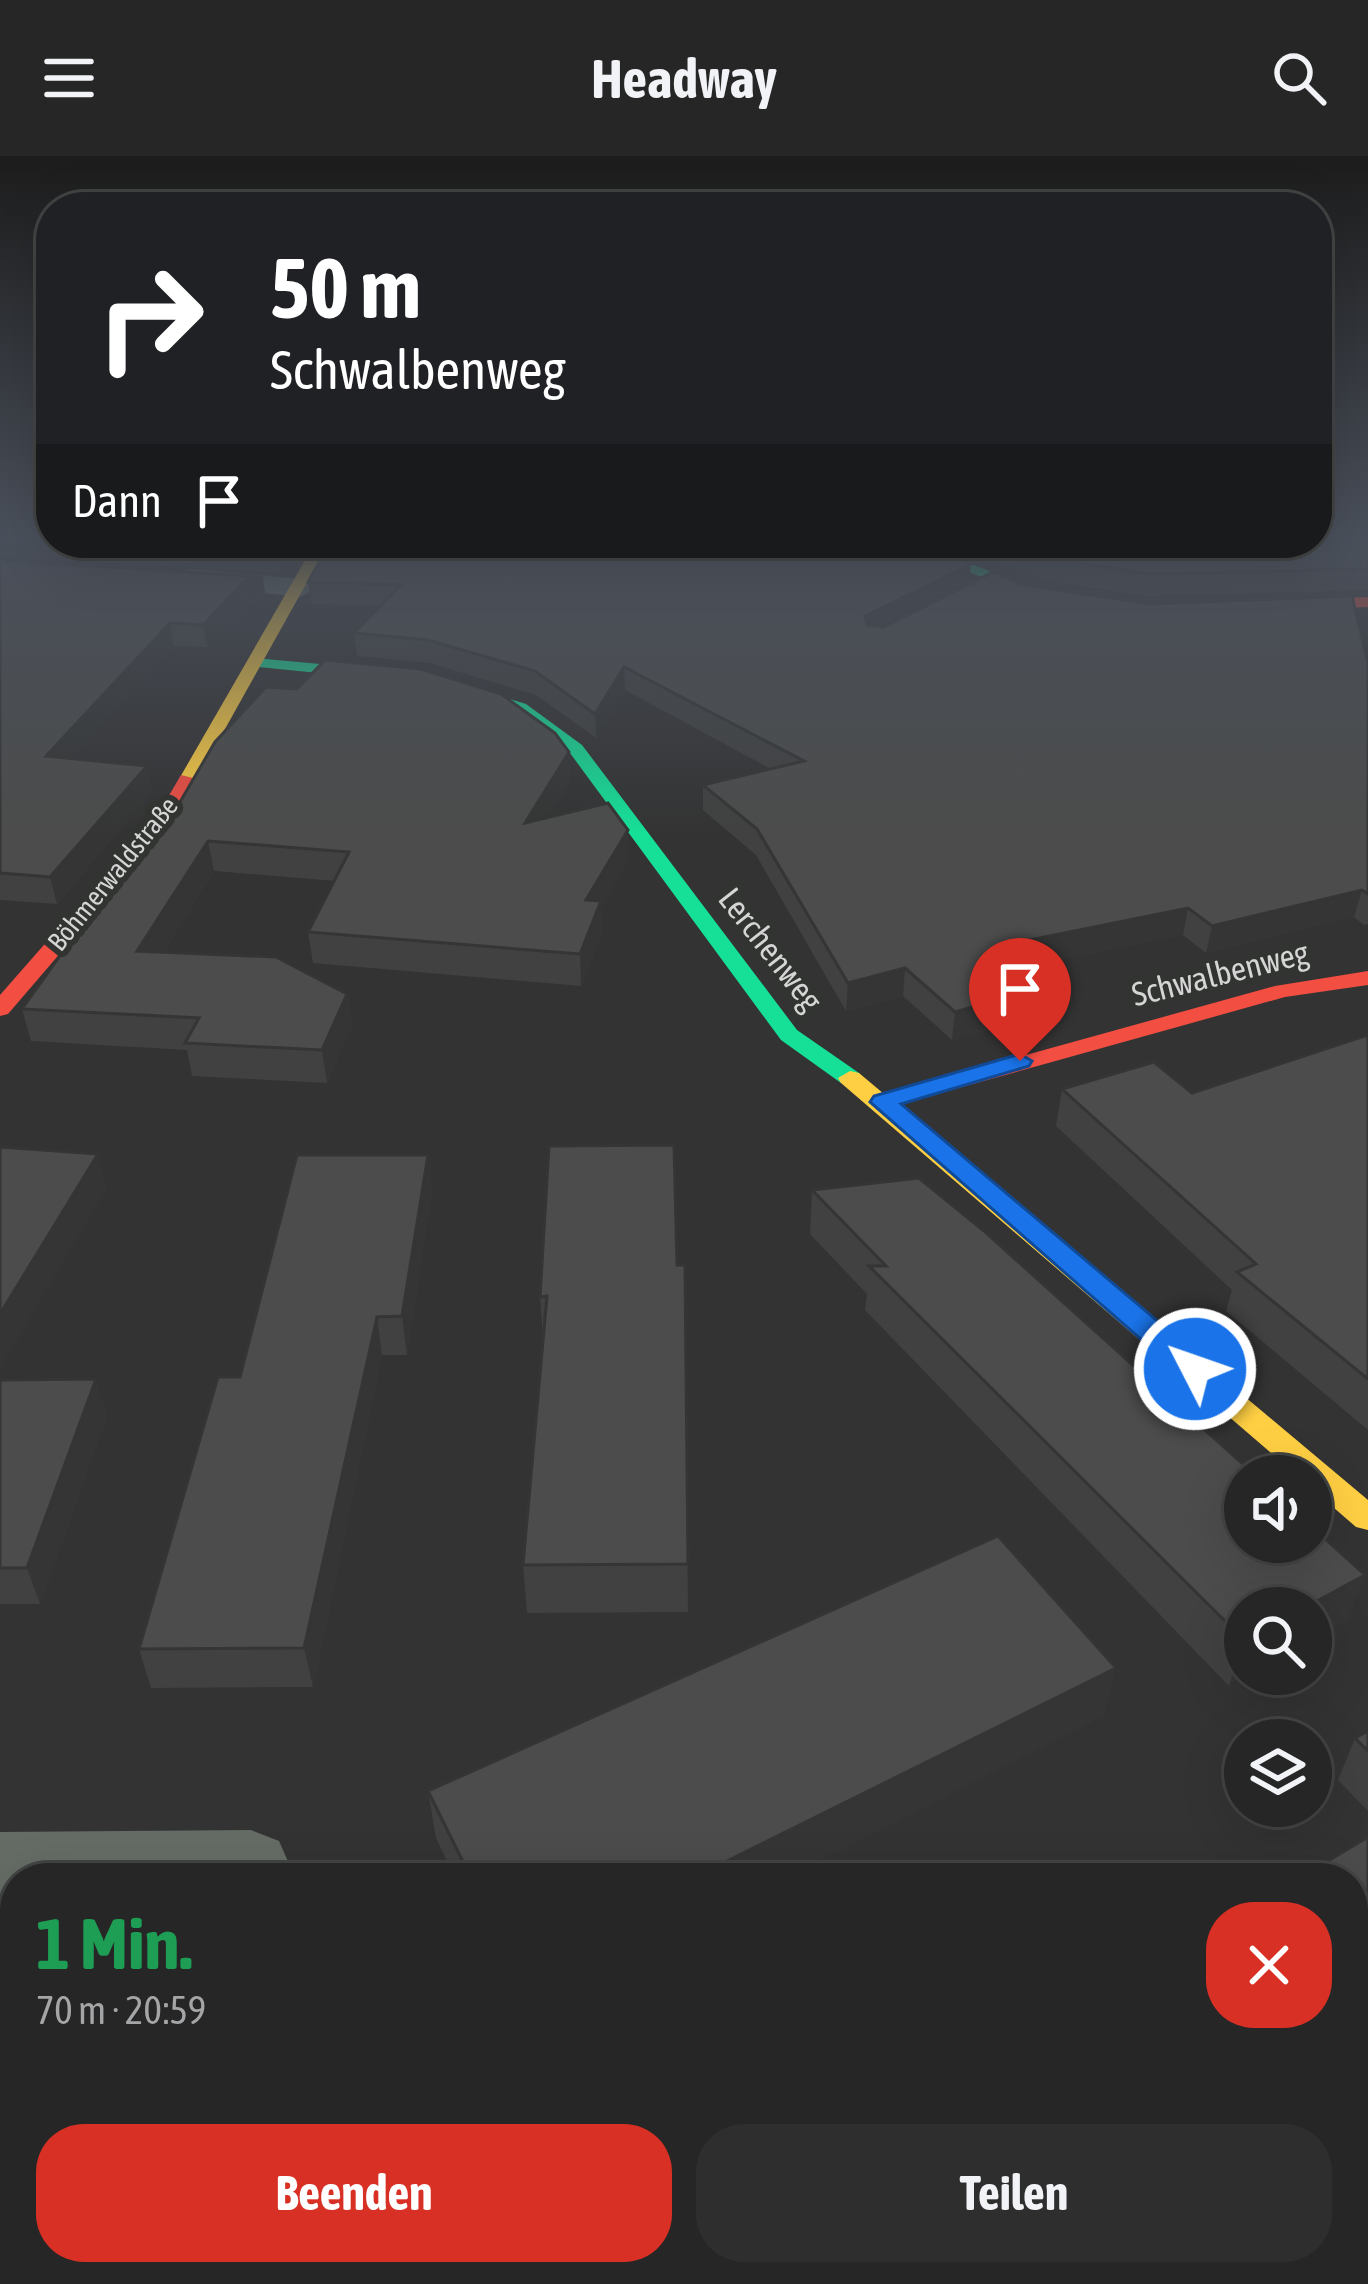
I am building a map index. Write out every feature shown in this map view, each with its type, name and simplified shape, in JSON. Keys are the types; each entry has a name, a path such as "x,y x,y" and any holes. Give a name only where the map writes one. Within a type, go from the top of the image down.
{"street":[{"name":"Böhmerwaldstraße","path":"0,1009 165,819 271,636"},
{"name":"Lerchenweg","path":"255,663 429,679 520,708 576,749 789,1035 883,1102 1368,1518"},
{"name":"Schwalbenweg","path":"883,1102 1282,991 1368,978"}],"building":[{"path":"0,636 158,636 46,756 147,766 50,877 0,873"},
{"path":"389,636 1362,636 1368,663 1368,894 1362,890 1212,926 1188,908 1005,945 1044,977 1013,985 1022,993 955,1012 905,968 848,983 757,829 703,785 804,761 624,667 595,714 535,671 428,640"},
{"path":"325,660 421,669 501,694 555,733 569,752 525,823 608,803 628,830 586,900 601,901 580,954 308,932 349,852 208,841 137,951 276,957 347,994 322,1050 185,1043 199,1018 22,1009 115,879 180,802 215,742 266,687 297,689"},
{"path":"1368,1035 1368,1379 1237,1272 1256,1264 1062,1089 1154,1062 1192,1093"},
{"path":"674,1145 677,1265 685,1265 688,1564 523,1565 547,1296 540,1297 549,1146"},
{"path":"0,1147 98,1154 0,1314"},
{"path":"297,1155 428,1155 402,1316 377,1317 304,1648 139,1649 218,1377 240,1377"},
{"path":"919,1178 1233,1455 1224,1455 1224,1563 1332,1563 1332,1545 1365,1575 1332,1593 1332,1587 1224,1587 1224,1620 869,1266 886,1266 812,1190"},
{"path":"96,1379 27,1568 0,1568 0,1380"},
{"path":"998,1536 1116,1668 723,1863 464,1863 428,1791"},
{"path":"1368,1731 1368,1751 1355,1738"},
{"path":"1368,1837 1368,1863 1324,1863"}],"traffic: fast":[{"path":"255,663 429,679 520,708 576,749 789,1035 850,1078"}],"traffic: slow":[{"path":"188,779 269,636"},
{"path":"850,1078 1368,1518"}],"traffic: jam":[{"path":"0,1009 165,819 188,779"},
{"path":"883,1102 1283,991 1368,978"}],"route":[{"path":"1020,1061 883,1102 1195,1369"}]}
